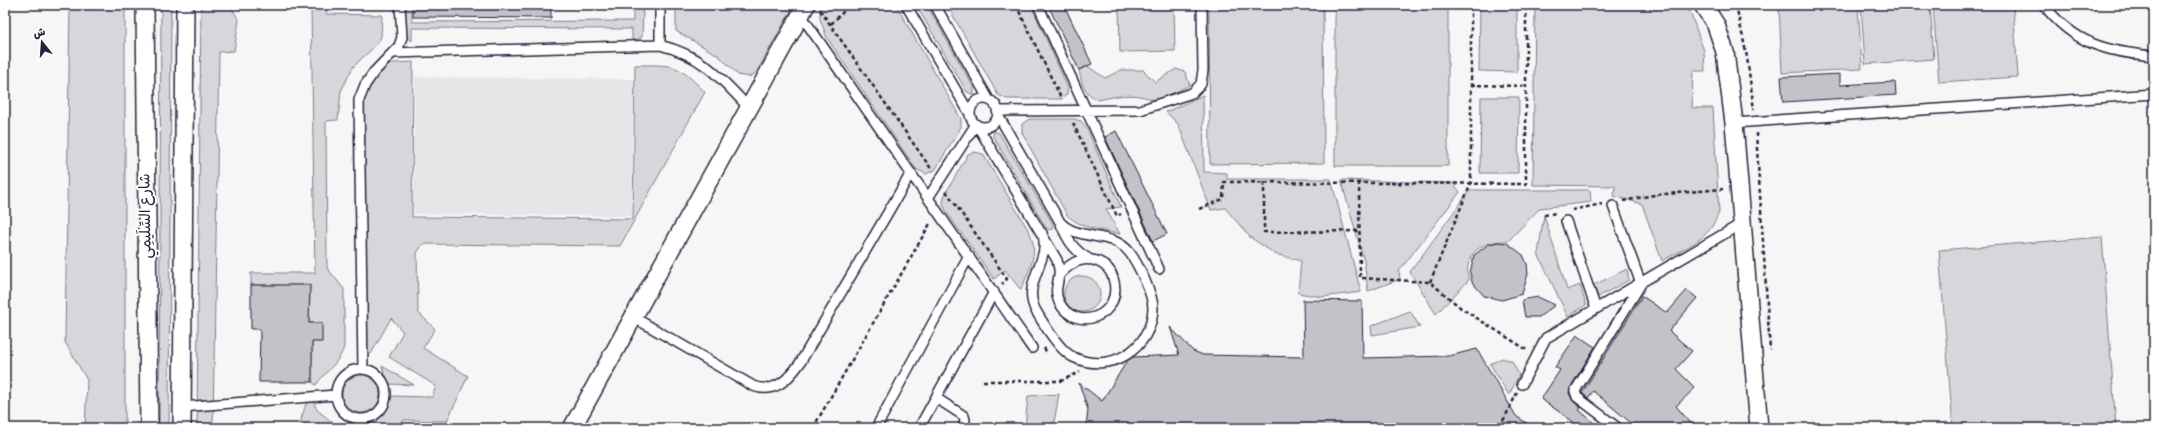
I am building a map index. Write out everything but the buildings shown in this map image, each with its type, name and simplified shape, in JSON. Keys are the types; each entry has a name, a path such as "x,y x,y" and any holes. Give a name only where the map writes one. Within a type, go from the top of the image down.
{"street":[{"name":"شارع السِّلَيمِي","path":"145,5 149,428"},
{"path":"182,428 185,5"},
{"path":"1703,5 1716,25 1726,52 1734,124 1741,224 1759,428"},
{"path":"572,428 804,10"}],"lane":[{"path":"363,369 359,100 365,85 374,72 399,46 402,37 400,5"},
{"path":"660,5 660,45"},
{"path":"906,5 970,114 971,120 976,125 1042,233 1057,260 1060,274"},
{"path":"935,5 989,100 995,104 998,113 1060,222 1067,239 1077,252 1089,259 1102,263 1112,274 1116,287 1114,301 1105,312 1093,318 1079,318 1066,312 1058,301 1056,287 1060,274 1072,262 1089,259"},
{"path":"1038,5 1159,269"},
{"path":"998,113 1067,110 1140,110 1192,93 1201,84 1203,70 1202,5"},
{"path":"2044,5 2057,21 2067,30 2091,44 2137,55 2154,56"},
{"path":"804,10 911,173 1032,348"},
{"path":"393,53 660,45 681,50 706,64 749,108"},
{"path":"1734,124 2154,94"},
{"path":"970,114 972,106 977,101 989,100"},
{"path":"976,125 984,127 992,124 998,113"},
{"path":"928,198 976,125"},
{"path":"633,317 753,386 767,389 780,384 800,363 911,173"},
{"path":"1610,205 1641,284"},
{"path":"1566,221 1596,309"},
{"path":"1042,233 1045,243 1031,288 1032,304 1066,353 1080,360 1092,362 1102,363 1121,359 1136,348 1142,340 1152,316 1152,299 1133,257 1123,246 1110,239 1074,232 1060,222"},
{"path":"1522,384 1546,338 1641,284 1741,224"},
{"path":"876,428 969,256"},
{"path":"1618,428 1577,397 1575,391 1641,284"},
{"path":"919,428 994,292"},
{"path":"363,369 370,370 382,380 386,394 381,409 376,414 361,423 344,412 337,401 336,395 340,382 344,376 356,370 363,369"},
{"path":"182,407 336,395"},
{"path":"936,398 964,416 965,420 963,428"}],"path":[{"path":"831,24 850,5"},
{"path":"1016,5 1117,216 1124,213"},
{"path":"1430,282 1471,183 1471,5"},
{"path":"1199,208 1223,199 1224,182 1526,184 1526,5"},
{"path":"1736,5 1747,57 1755,122 1771,358"},
{"path":"1471,85 1526,86"},
{"path":"1264,182 1264,232 1359,232"},
{"path":"1359,182 1360,278 1430,282 1461,308 1537,356"},
{"path":"1622,201 1654,195 1760,187"},
{"path":"1567,211 1610,205"},
{"path":"813,428 937,211"},
{"path":"1544,216 1560,212"},
{"path":"983,381 1061,381 1078,374 1092,362"},
{"path":"1503,421 1522,384"}],"shaded area":[{"path":"70,5 125,5 125,428 85,428 87,380 65,342"},
{"path":"161,5 171,5 169,428 159,428"},
{"path":"201,5 230,5 239,20 234,51 219,52 213,425 215,428 197,428"},
{"path":"311,5 326,5 326,14 382,15 381,37 376,45 353,67 341,91 338,120 326,121 327,268 344,289 344,347 336,362 316,385 312,382 312,342 322,323 309,323 310,285 251,285 251,273 315,273"},
{"path":"412,5 412,22 633,21 633,5 643,12 642,37 632,42 632,29 412,28 412,41 405,35 405,9"},
{"path":"676,5 794,5 756,73 749,77 738,75 718,55 676,31"},
{"path":"820,5 896,5 961,119 961,127 935,170 926,174 916,169 827,38 820,19"},
{"path":"916,5 927,5 974,88 974,95 967,92"},
{"path":"947,5 1031,5 1068,88 1067,94 1062,99 1007,99 998,95"},
{"path":"1119,5 1174,5 1175,51 1120,52"},
{"path":"1480,5 1517,5 1517,72 1479,71"},
{"path":"1535,5 1686,5 1689,9 1704,51 1705,71 1693,71 1692,108 1713,108 1719,212 1715,222 1709,230 1696,242 1662,261 1642,204 1614,196 1615,186 1533,185"},
{"path":"1779,5 1858,5 1862,69 1782,73"},
{"path":"1861,5 1930,5 1934,59 1865,64"},
{"path":"1933,5 2013,5 2018,77 1939,82"},
{"path":"1323,6 1324,163 1210,164 1209,7"},
{"path":"1335,6 1448,6 1448,166 1335,166"},
{"path":"413,62 412,217 633,219 635,65 659,65 674,68 681,71 705,92 620,246 423,244 417,253 418,312 435,329 423,348 468,376 447,421 404,420 399,428 366,428 368,423 378,418 388,396 432,397 436,386 389,357 403,332 391,318 371,354 366,353 360,106 365,86 377,72 393,63"},
{"path":"1087,66 1105,78 1121,70 1143,70 1155,82 1176,69 1185,72 1190,85 1157,101 1134,95 1098,100 1084,88 1081,80 1079,70"},
{"path":"415,77 633,79 632,216 413,214"},
{"path":"1203,95 1204,172 1227,173 1227,179 1331,179 1361,292 1322,297 1298,293 1301,261 1275,254 1250,237 1225,208 1211,210 1178,124 1166,112"},
{"path":"1481,97 1519,97 1518,173 1480,173"},
{"path":"1029,119 1074,119 1081,121 1087,129 1121,207 1106,209 1120,234 1085,226 1067,215 1022,133 1022,124"},
{"path":"994,131 999,133 1053,224 1053,228 1050,230 1046,228 993,136"},
{"path":"975,152 983,154 1030,233 1033,241 1034,249 1032,262 1021,290 1005,270 994,279 947,213 943,204 944,196 968,154"},
{"path":"1341,180 1453,183 1460,192 1399,271 1400,279 1368,291 1364,261"},
{"path":"1470,190 1590,190 1591,202 1540,208 1508,241 1490,243 1476,250 1469,262 1469,280 1436,314 1410,272"},
{"path":"1544,215 1567,290 1580,285 1586,305 1568,317 1538,254"},
{"path":"2102,237 2116,428 1953,428 1939,250"},
{"path":"1627,269 1629,280 1598,297 1594,285"},
{"path":"1082,276 1095,281 1100,294 1095,307 1082,312 1069,307 1064,294 1069,281"},
{"path":"1410,311 1420,327 1372,335 1371,326"},
{"path":"1502,358 1512,361 1519,375 1509,395 1490,364"},
{"path":"382,366 414,385 388,384"},
{"path":"357,375 365,375 375,380 379,387 379,401 375,408 365,413 357,413 347,408 345,405 342,398 342,390 347,380 350,378"},
{"path":"1059,394 1053,428 1025,428 1028,396"},
{"path":"313,401 317,410 340,428 302,427 301,419 306,404"}]}
